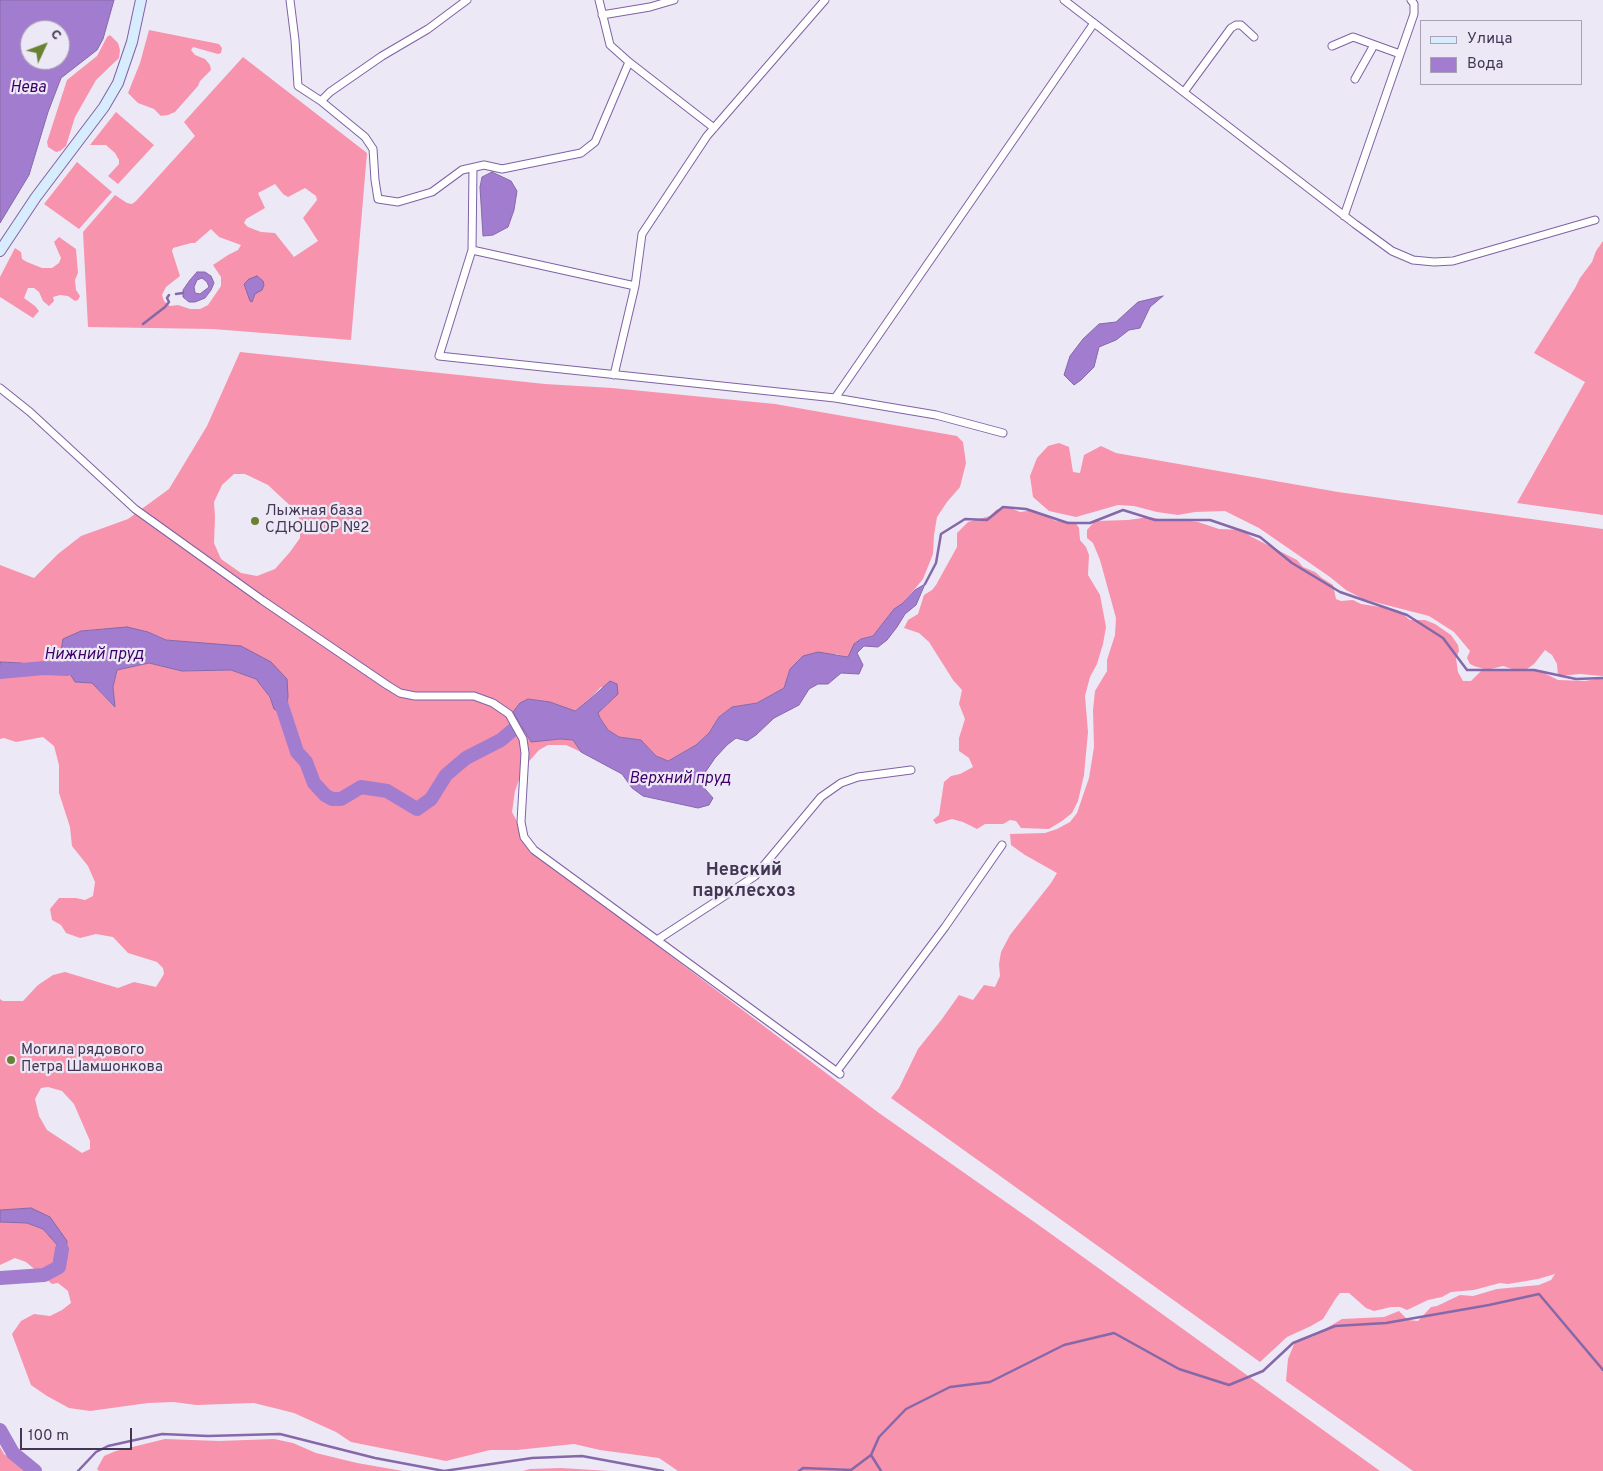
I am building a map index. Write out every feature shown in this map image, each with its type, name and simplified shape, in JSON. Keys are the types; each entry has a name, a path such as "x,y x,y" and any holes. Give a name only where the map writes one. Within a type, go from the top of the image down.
{"main road":[{"path":"0,251 20,219 87,130 118,83 132,42 141,0"}],"street":[{"path":"290,0 298,86 321,101 365,137 373,149 374,180 378,199 398,202 432,192 462,170 484,165 502,169 581,153 595,142 629,62"},
{"path":"321,101 330,92 382,56 428,29 467,0"},
{"path":"599,0 610,46 714,128"},
{"path":"602,15 650,7 674,0"},
{"path":"614,376 635,286 642,234 714,128 825,0"},
{"path":"1064,0 1344,216 1392,251 1412,260 1454,261 1595,220"},
{"path":"1344,216 1414,14 1414,4 1411,0"},
{"path":"835,398 1094,23"},
{"path":"1184,92 1231,28 1241,25 1254,37"},
{"path":"1332,46 1353,37 1400,54"},
{"path":"1355,79 1374,45"},
{"path":"473,168 472,250 439,356 835,398 936,415 1003,433"},
{"path":"472,250 635,286"},
{"path":"0,388 30,412 135,510 387,685 400,693 415,696 474,696 492,703 510,714 523,739 525,753 521,822 524,837 534,850 838,1073 1002,846"},
{"path":"657,940 755,876 820,797 841,784 858,777 911,770"}],"shaded area":[{"path":"149,30 219,44 222,48 221,53 218,54 193,47 191,50 195,55 205,59 210,65 211,70 175,112 168,115 161,116 154,109 138,103 128,93 140,63"},
{"path":"110,35 118,43 120,50 119,58 96,80 75,117 66,146 56,152 48,147 47,142 67,80 97,56"},
{"path":"243,57 367,153 351,340 213,329 88,327 83,232 115,195 127,203 132,204 136,201 195,136 184,122","holes":["275,184 288,197 305,188 316,196 317,200 303,218 318,241 294,257 275,233 261,232 248,227 244,223 246,219 265,208 258,193","211,229 219,237 241,245 238,250 213,265 221,277 221,286 208,305 200,309 190,309 178,305 170,306 164,301 162,295 166,287 180,276 172,251 173,248 195,243"]},
{"path":"116,112 154,145 118,184 108,176 119,164 115,153 106,145 90,145"},
{"path":"77,162 112,192 79,229 44,204"},
{"path":"59,237 76,249 78,273 75,280 76,290 80,296 75,301 68,296 60,295 53,297 54,301 49,306 43,301 39,292 34,288 28,288 24,298 39,311 33,318 0,297 0,277 15,248 21,252 22,259 27,262 42,268 52,268 59,263 61,258 54,242"},
{"path":"1603,241 1603,515 1517,503 1585,382 1534,353 1580,278 1592,262 1596,251"},
{"path":"240,352 545,384 612,388 775,404 957,436 963,442 966,463 960,487 937,517 933,554 923,579 903,603 894,609 873,636 861,639 848,657 836,654 790,669 784,688 757,703 732,707 719,717 709,733 696,745 667,761 656,756 641,740 619,737 608,730 598,713 618,694 601,687 589,700 574,711 550,702 528,699 513,712 530,741 573,740 581,752 566,745 548,745 539,750 523,768 515,791 512,812 528,848 879,1113 1040,1226 1380,1471 678,1471 659,1458 600,1450 574,1444 517,1450 490,1450 446,1461 351,1442 336,1432 294,1413 254,1403 196,1405 174,1402 148,1403 90,1411 69,1408 31,1385 12,1334 21,1321 34,1314 50,1316 71,1303 68,1291 58,1283 52,1284 26,1262 15,1258 0,1265 0,1222 27,1223 43,1229 58,1246 59,1267 67,1241 31,1208 0,1210 0,999 3,1001 23,1001 38,985 53,975 65,972 118,988 134,982 156,987 164,974 163,968 157,962 128,953 113,937 96,934 80,938 66,933 61,925 52,920 50,909 59,898 85,900 93,896 95,882 88,866 72,846 70,827 59,793 59,765 54,746 43,737 16,742 4,738 0,739 0,678 23,675 43,668 21,663 0,662 0,565 34,578 58,554 81,536 128,519 169,489 207,426","holes":["234,474 245,474 268,485 298,513 300,538 275,569 257,576 241,573 221,559 214,543 214,502 222,485","101,629 148,632 166,640 200,643 288,696 274,709 270,697 256,679 231,670 182,671 149,663 117,670 113,687 115,707 92,683 75,682 67,669 61,651 81,631","48,1087 62,1091 74,1104 90,1141 90,1149 82,1153 47,1130 39,1116 35,1099 41,1088"]},
{"path":"1059,443 1069,447 1073,472 1080,473 1084,455 1101,446 1116,453 1338,492 1603,529 1603,676 1580,674 1558,676 1557,664 1552,655 1545,650 1534,664 1527,669 1515,670 1503,666 1487,670 1474,666 1470,664 1467,658 1470,651 1454,632 1429,616 1363,599 1346,590 1259,528 1225,511 1195,512 1178,515 1134,506 1118,505 1076,517 1049,511 1033,497 1030,476 1037,458 1048,446"},
{"path":"1006,506 1020,512 1034,510 1056,521 1075,522 1079,528 1080,540 1086,547 1089,555 1088,575 1100,595 1106,627 1097,664 1090,677 1085,696 1088,732 1084,775 1078,801 1072,813 1049,829 1021,828 1016,821 1010,820 1003,824 985,824 977,829 952,819 936,824 933,820 939,815 944,782 951,776 960,774 973,767 969,758 959,751 959,738 965,719 959,704 962,690 953,680 929,642 919,633 904,628 908,620 918,614 924,595 936,585 957,547 957,533 968,522 990,516 996,510"},
{"path":"1149,517 1169,521 1198,522 1219,529 1244,530 1250,536 1297,560 1303,567 1315,572 1333,585 1336,599 1341,601 1353,600 1361,604 1399,611 1410,620 1425,620 1435,624 1451,635 1458,645 1459,651 1456,658 1458,672 1463,681 1471,681 1481,671 1540,671 1558,680 1585,681 1603,678 1603,1471 1413,1471 1286,1381 1288,1359 1294,1344 1301,1338 1312,1337 1342,1319 1384,1317 1399,1311 1408,1320 1418,1321 1431,1307 1460,1295 1473,1296 1497,1289 1539,1285 1551,1280 1555,1274 1538,1279 1508,1284 1500,1283 1474,1290 1451,1292 1407,1310 1400,1307 1391,1307 1374,1311 1366,1308 1349,1293 1340,1293 1323,1319 1287,1337 1260,1362 891,1098 899,1088 918,1049 959,995 973,1000 984,985 995,987 1000,976 1001,952 1010,935 1057,873 1011,845 1010,834 1045,833 1070,822 1077,813 1089,778 1094,747 1093,710 1095,691 1107,671 1107,660 1115,635 1116,618 1100,560 1093,543 1087,538 1087,530 1095,521"},
{"path":"165,1439 219,1441 274,1439 293,1443 316,1453 403,1471 99,1471 97,1469 104,1456 116,1451"},
{"path":"0,1447 4,1454 26,1471 0,1471"},
{"path":"561,1468 609,1471 523,1471"}],"water":[{"name":"Нева","path":"0,0 114,0 103,39 97,50 61,78 48,112 29,175 0,223"},
{"path":"492,172 511,181 517,191 514,210 508,227 493,235 483,236 480,187 482,177"},
{"path":"197,272 205,272 211,276 214,283 205,298 189,302 183,297 183,290","holes":["202,278 209,287 200,294 195,293 194,287 197,280"]},
{"path":"257,276 263,281 264,285 262,290 255,294 252,302 244,284 249,279"},
{"path":"1163,296 1150,307 1140,328 1129,330 1116,340 1099,347 1094,367 1081,380 1074,385 1064,375 1070,356 1083,339 1099,324 1116,322 1138,302"},
{"name":"Верхний пруд","path":"925,584 916,605 905,614 887,640 878,647 864,646 857,653 863,665 859,674 841,673 828,684 818,684 809,689 799,705 774,718 756,735 747,741 736,738 727,745 702,777 705,789 713,798 709,805 698,808 643,796 632,788 622,774 581,752 573,740 560,739 531,742 513,712 520,703 528,699 550,702 575,711 610,681 617,684 618,694 598,713 608,730 619,737 641,740 656,756 668,761 696,745 709,733 719,717 732,707 757,703 784,688 790,669 803,656 818,652 848,657 854,644 861,639 873,636 894,609 903,603 915,590"},
{"name":"Нижний пруд","path":"127,627 148,632 166,640 241,646 271,662 287,679 286,716 274,709 270,697 256,679 231,670 182,671 149,663 117,670 113,687 115,707 92,683 75,682 67,669 61,651 63,639 81,631"},
{"path":"0,662 21,663 44,668 23,675 0,678"},
{"path":"31,1208 50,1217 67,1241 65,1261 59,1267 58,1246 43,1229 27,1223 0,1222 0,1210"}],"waterway":[{"path":"176,294 183,293"},
{"path":"143,324 165,307 169,302 167,298 169,295"},
{"path":"925,584 936,563 941,534 965,519 987,520 1003,507 1026,509 1068,523 1090,523 1123,510 1155,520 1210,520 1260,537 1292,563 1340,592 1407,615 1443,638 1467,670 1534,670 1576,679 1603,678"},
{"path":"0,672 44,668 67,669 83,663"},
{"path":"280,700 297,752 306,762 314,783 325,795 332,799 341,799 361,787 387,791 417,809 431,799 446,775 466,758 501,740 515,728"},
{"path":"0,1278 44,1275 59,1267 62,1249"},
{"path":"799,1471 803,1468 851,1470 871,1455 879,1437 906,1409 950,1387 990,1382 1064,1345 1114,1333 1179,1369 1229,1385 1263,1371 1293,1343 1335,1326 1386,1323 1539,1294 1603,1370"},
{"path":"0,1430 13,1453 35,1471"},
{"path":"78,1471 96,1452 108,1446 162,1434 208,1436 280,1434 375,1458 444,1471 532,1458 582,1456 663,1471"},
{"path":"871,1455 881,1471"}],"place":[{"name":"Лыжная база СДЮШОР №2","path":"255,521"},
{"name":"Могила рядового Петра Шамшонкова","path":"11,1060"}],"district":[{"name":"Невский парклесхоз","path":"744,881"}]}
